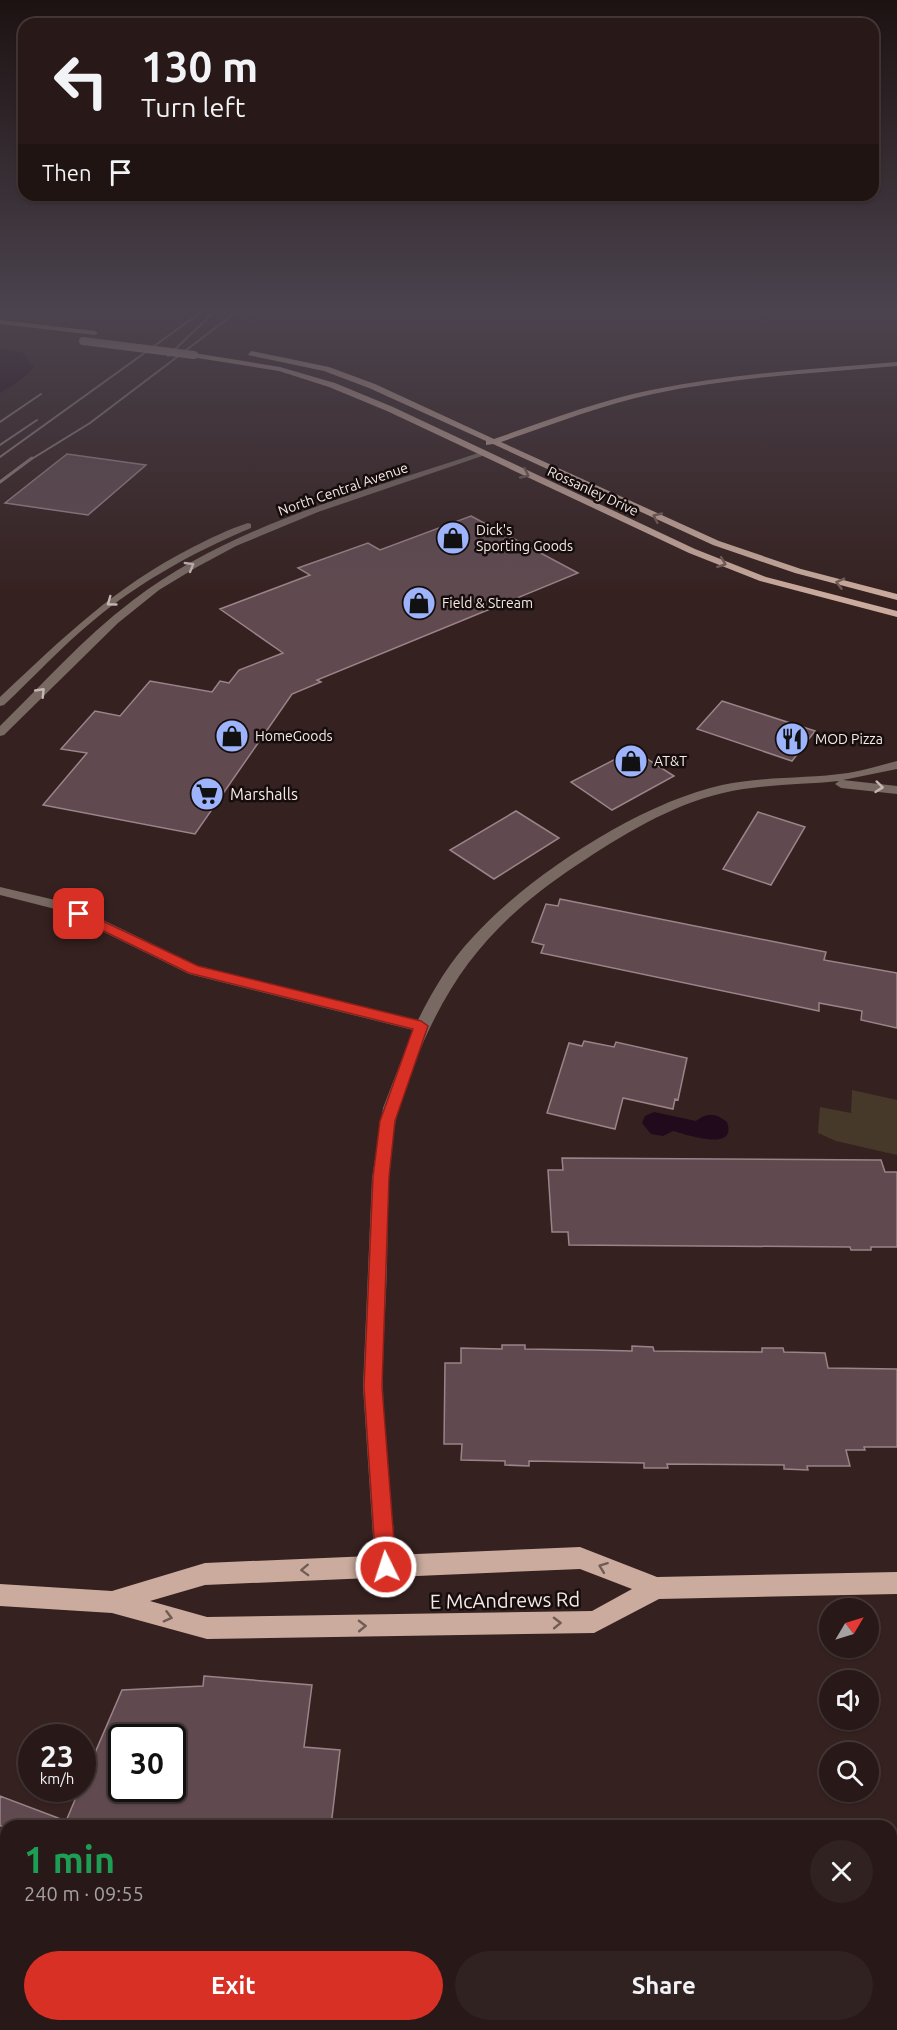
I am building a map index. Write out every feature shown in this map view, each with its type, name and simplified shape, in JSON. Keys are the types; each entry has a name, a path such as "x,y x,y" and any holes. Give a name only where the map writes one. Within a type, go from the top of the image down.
{"main road":[{"name":"Rossanley Drive","path":"385,408 627,523 724,564 810,593 897,614"},
{"name":"Rossanley Drive","path":"416,408 725,546 809,575 897,597"},
{"name":"North Central Avenue","path":"472,449 596,408"},
{"name":"North Central Avenue","path":"484,454 524,442"},
{"name":"E McAndrews Rd","path":"112,1602 205,1574 580,1558 657,1588 897,1583"},
{"name":"E McAndrews Rd","path":"112,1602 207,1628 594,1622 657,1588"},
{"path":"0,1595 112,1602"}],"street":[{"name":"North Central Avenue","path":"0,703 89,619 135,585 183,556 261,520 472,449"},
{"name":"North Central Avenue","path":"0,733 112,621 194,564 264,530 484,454"},
{"path":"820,781 862,775 897,765"},
{"path":"386,1567 373,1387 381,1177 387,1121 421,1026 447,977 478,939 506,910 542,881 608,840 660,812 698,796 732,787 787,781 820,781 897,790"},
{"path":"0,891 63,906 194,970 421,1026"}],"shaded area":[{"path":"852,1090 897,1100 897,1155 836,1141 818,1133 820,1107 851,1113"},
{"path":"654,1112 696,1121 704,1116 715,1115 727,1122 728,1131 725,1137 718,1139 698,1138 673,1131 663,1136 651,1134 642,1123 645,1116"}],"building":[{"path":"67,454 146,465 88,515 5,503"},
{"path":"471,516 578,573 317,680 321,682 292,694 195,834 43,805 87,753 61,749 95,711 120,716 150,681 212,692 220,681 229,683 239,670 283,653 220,609 310,575 298,568 368,543 380,550"},
{"path":"722,701 815,731 792,761 697,729"},
{"path":"633,750 674,776 612,810 571,782"},
{"path":"516,811 559,838 494,879 450,850"},
{"path":"758,812 805,827 771,885 723,869"},
{"path":"560,899 826,952 824,960 897,973 897,1028 861,1020 862,1011 819,1003 819,1011 541,953 544,945 532,942 546,904 558,906"},
{"path":"584,1041 614,1047 616,1042 687,1058 678,1100 675,1099 673,1109 623,1098 615,1129 547,1113 569,1043 582,1046"},
{"path":"562,1158 881,1160 885,1172 897,1172 897,1247 851,1250 850,1247 569,1245 568,1232 552,1232 548,1170 563,1170"},
{"path":"502,1345 525,1345 525,1349 632,1351 632,1346 653,1347 654,1351 762,1352 762,1348 783,1348 784,1352 825,1353 828,1368 897,1369 897,1447 864,1447 865,1450 846,1450 850,1466 807,1466 808,1470 784,1469 784,1465 667,1464 668,1468 644,1468 644,1463 529,1461 529,1466 505,1465 505,1461 461,1460 462,1444 444,1444 445,1363 461,1363 461,1348 502,1349"},
{"path":"204,1676 312,1685 304,1747 340,1750 332,1820 66,1820 74,1802 96,1802 96,1750 122,1690 203,1686"},
{"path":"0,1796 63,1820 0,1820"}],"railway":[{"path":"0,422 21,408"},
{"path":"0,457 68,408"},
{"path":"30,460 110,408"},
{"path":"0,445 37,420"},
{"path":"0,482 32,458"}],"place":[{"name":"Dick's Sporting Goods","path":"453,538"},
{"name":"Field & Stream","path":"419,603"},
{"name":"HomeGoods","path":"232,736"},
{"name":"MOD Pizza","path":"792,739"},
{"name":"AT&T","path":"631,761"},
{"name":"Marshalls","path":"207,794"}],"route":[{"path":"79,914 194,970 421,1026 387,1121 381,1177 373,1387 386,1567"}]}
